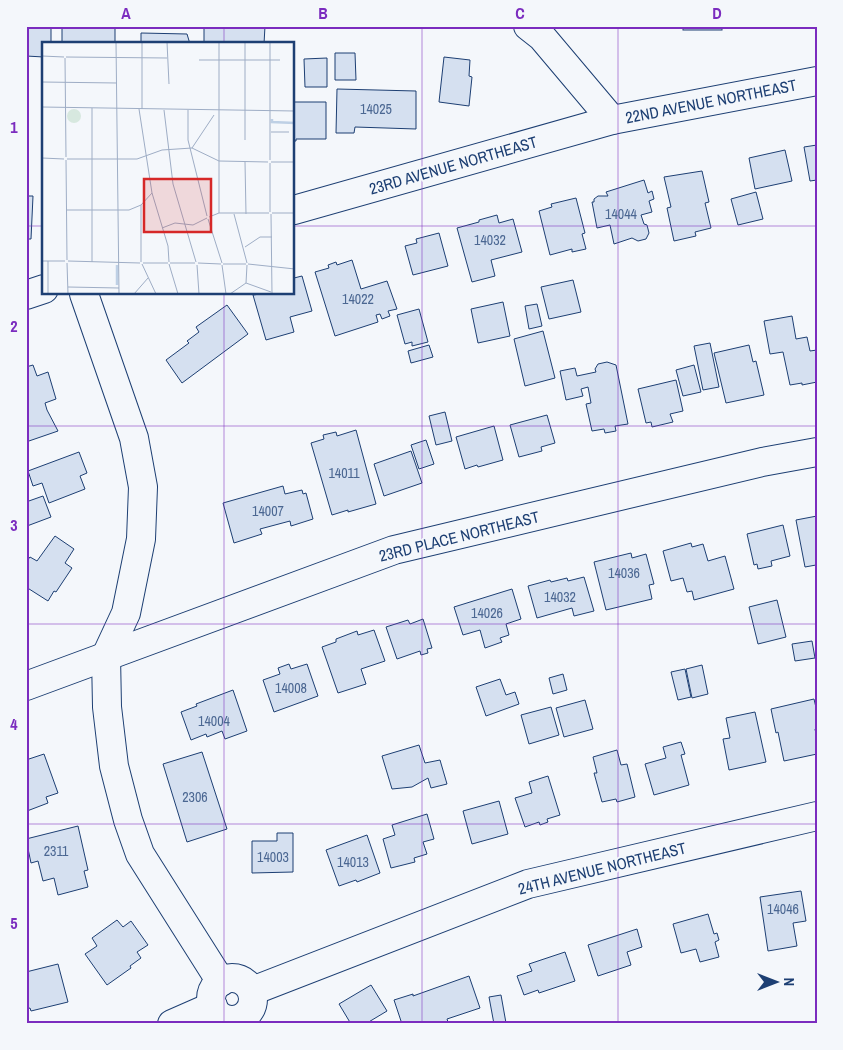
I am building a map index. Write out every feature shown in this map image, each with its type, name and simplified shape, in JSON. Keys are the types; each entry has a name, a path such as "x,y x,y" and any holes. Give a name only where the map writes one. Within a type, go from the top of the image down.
{"street":[{"name":"22ND AVENUE NORTHEAST","path":"528,26 542,38 612,120 817,81"},
{"name":"23RD AVENUE NORTHEAST","path":"295,210 612,120"},
{"path":"26,295 42,290"},
{"path":"84,295 134,438 143,487 141,539 126,613 106,656 107,707 114,766 140,854 217,994 219,1015 231,1020 245,1020 252,1006 252,991 250,987 238,979 224,980 217,994 172,1024"},
{"name":"23RD PLACE NORTHEAST","path":"26,686 394,550 762,462 817,452"},
{"name":"24TH AVENUE NORTHEAST","path":"252,991 528,884 817,816"}],"building":[{"path":"26,26 51,26 51,42 42,42 42,57 26,56"},
{"path":"62,26 115,27 115,42 62,42"},
{"path":"204,26 265,26 264,42 204,42"},
{"path":"683,26 722,26 722,30 683,30"},
{"path":"749,26 796,26 796,28 749,28"},
{"path":"141,33 187,34 189,42 141,42"},
{"path":"335,53 355,53 356,80 335,80"},
{"path":"444,57 470,60 469,76 472,77 469,106 439,102"},
{"path":"327,58 327,87 305,87 304,59"},
{"path":"337,89 416,91 416,129 355,127 354,133 336,133"},
{"path":"295,102 326,102 326,139 296,139 296,141"},
{"path":"817,145 817,180 810,181 804,147"},
{"path":"785,150 792,181 755,189 749,158"},
{"path":"702,171 709,202 705,203 711,228 695,232 696,236 674,241 667,208 671,207 664,177"},
{"path":"644,180 648,193 652,191 654,199 649,201 652,212 641,215 649,233 646,239 638,241 632,238 614,244 610,225 597,228 592,202 598,196 608,196 606,192"},
{"path":"756,192 763,219 738,225 731,199"},
{"path":"26,196 33,196 31,239 26,239"},
{"path":"576,198 585,233 582,234 586,249 572,252 572,249 550,255 539,211 552,207 551,204"},
{"path":"497,215 499,223 513,219 522,252 491,260 495,276 472,282 457,228"},
{"path":"439,233 448,266 413,275 405,246 417,243 416,239"},
{"path":"352,260 361,289 387,281 397,309 388,311 390,316 382,319 380,314 376,315 378,322 335,336 315,272 329,268 328,265 336,262 337,265"},
{"path":"302,276 312,311 290,317 294,332 266,340 253,295 295,295 295,278"},
{"path":"573,280 581,312 549,319 541,287"},
{"path":"503,302 510,336 478,343 471,309"},
{"path":"537,304 542,326 529,329 525,306"},
{"path":"227,305 248,334 182,383 166,360 189,343 187,341 199,332 196,327"},
{"path":"419,309 428,342 412,346 412,342 405,344 397,315"},
{"path":"792,316 796,339 807,337 810,351 817,350 817,382 790,385 783,352 770,354 764,321"},
{"path":"543,331 555,378 525,386 514,339"},
{"path":"710,343 719,387 703,390 694,346"},
{"path":"429,345 433,357 411,363 408,351"},
{"path":"749,345 753,362 756,361 764,395 726,403 714,353"},
{"path":"607,362 616,365 628,424 615,426 616,431 605,433 604,429 592,431 586,404 591,403 588,387 581,389 583,396 566,400 560,371 575,368 577,376 596,372 595,369 598,364"},
{"path":"33,365 37,376 48,372 56,399 45,403 58,431 26,442 26,367"},
{"path":"694,365 701,392 683,396 676,370"},
{"path":"676,380 683,411 670,414 673,422 652,427 651,422 646,423 638,389"},
{"path":"445,412 452,441 436,445 429,416"},
{"path":"547,415 555,443 541,447 542,451 519,457 510,425"},
{"path":"494,426 503,460 465,469 456,437"},
{"path":"356,430 376,504 332,515 311,443 324,439 323,435 336,432 337,436"},
{"path":"426,440 434,464 419,469 411,445"},
{"path":"411,451 422,483 384,496 374,464"},
{"path":"79,452 87,473 80,476 85,489 49,503 42,483 33,486 28,471"},
{"path":"283,486 285,494 302,490 303,494 306,493 313,519 291,526 290,521 260,529 262,534 234,543 223,503"},
{"path":"43,496 51,517 27,526 26,502"},
{"path":"817,516 817,567 816,565 805,567 796,520"},
{"path":"783,525 790,556 771,561 772,566 758,569 757,564 754,565 747,534"},
{"path":"55,536 74,549 65,563 72,568 48,601 26,587 26,562 30,557 37,561"},
{"path":"691,543 692,547 703,544 708,561 725,556 734,589 694,600 692,591 687,592 683,578 671,581 663,551"},
{"path":"631,553 632,558 646,554 654,584 649,585 652,599 606,610 594,562"},
{"path":"584,577 594,611 574,616 572,608 537,618 528,586 550,580 551,582 567,578 568,581"},
{"path":"512,589 521,619 506,624 509,635 500,638 502,642 485,648 480,630 463,635 454,607"},
{"path":"777,600 786,637 758,644 749,607"},
{"path":"423,619 432,648 427,649 428,653 421,655 420,651 397,659 386,627 408,620 410,624"},
{"path":"374,630 385,661 361,669 366,684 338,693 322,647 357,631 358,635"},
{"path":"812,641 815,658 795,661 792,644"},
{"path":"289,664 291,669 307,664 318,696 274,712 263,680 280,674 278,668"},
{"path":"702,665 708,694 692,698 686,669"},
{"path":"685,669 691,697 678,700 671,672"},
{"path":"563,674 567,690 553,694 549,678"},
{"path":"500,679 506,695 515,692 519,704 486,716 476,687"},
{"path":"233,690 247,731 225,739 222,731 207,737 206,734 191,740 181,712 197,706 196,704"},
{"path":"814,699 817,712 817,729 815,729 817,754 784,761 771,709"},
{"path":"585,700 593,729 564,737 556,708"},
{"path":"551,707 559,735 529,744 521,715"},
{"path":"755,712 766,762 729,770 723,739 730,738 726,718"},
{"path":"681,742 685,754 681,755 689,785 654,795 645,764 666,758 663,747"},
{"path":"419,745 425,763 440,760 447,784 431,788 428,778 412,787 392,789 382,756"},
{"path":"617,750 621,765 627,764 635,797 617,802 616,799 602,802 594,773 597,773 593,757"},
{"path":"202,752 227,829 187,842 163,764"},
{"path":"44,754 58,793 46,797 48,803 27,811 26,760"},
{"path":"548,776 560,815 547,819 548,822 540,825 539,822 525,827 515,798 532,793 529,782"},
{"path":"499,801 508,834 472,844 463,811"},
{"path":"427,814 434,839 423,842 427,854 414,858 415,862 391,868 383,839 395,835 392,825"},
{"path":"78,826 88,870 84,871 88,887 58,895 54,878 43,881 38,861 31,863 26,839"},
{"path":"277,833 293,833 293,872 252,873 252,841 277,841"},
{"path":"367,835 380,873 357,882 356,880 339,886 326,850"},
{"path":"801,891 806,921 793,923 797,946 768,951 760,897"},
{"path":"708,914 714,934 717,933 719,940 715,942 719,957 700,962 696,949 681,953 673,924"},
{"path":"117,920 123,927 131,921 148,945 137,952 141,958 130,966 131,968 107,985 85,954 97,946 92,938"},
{"path":"637,929 642,947 627,952 631,965 598,976 588,945"},
{"path":"565,952 575,981 539,993 538,990 524,995 517,976 532,971 529,964"},
{"path":"58,964 68,1002 31,1011 30,1008 26,1009 26,972"},
{"path":"469,976 480,1008 447,1019 448,1022 443,1024 420,1024 419,1022 402,1024 394,1000 413,994 413,996"},
{"path":"371,985 387,1011 367,1024 351,1024 339,1004"},
{"path":"501,995 506,1023 494,1024 489,997"}]}
